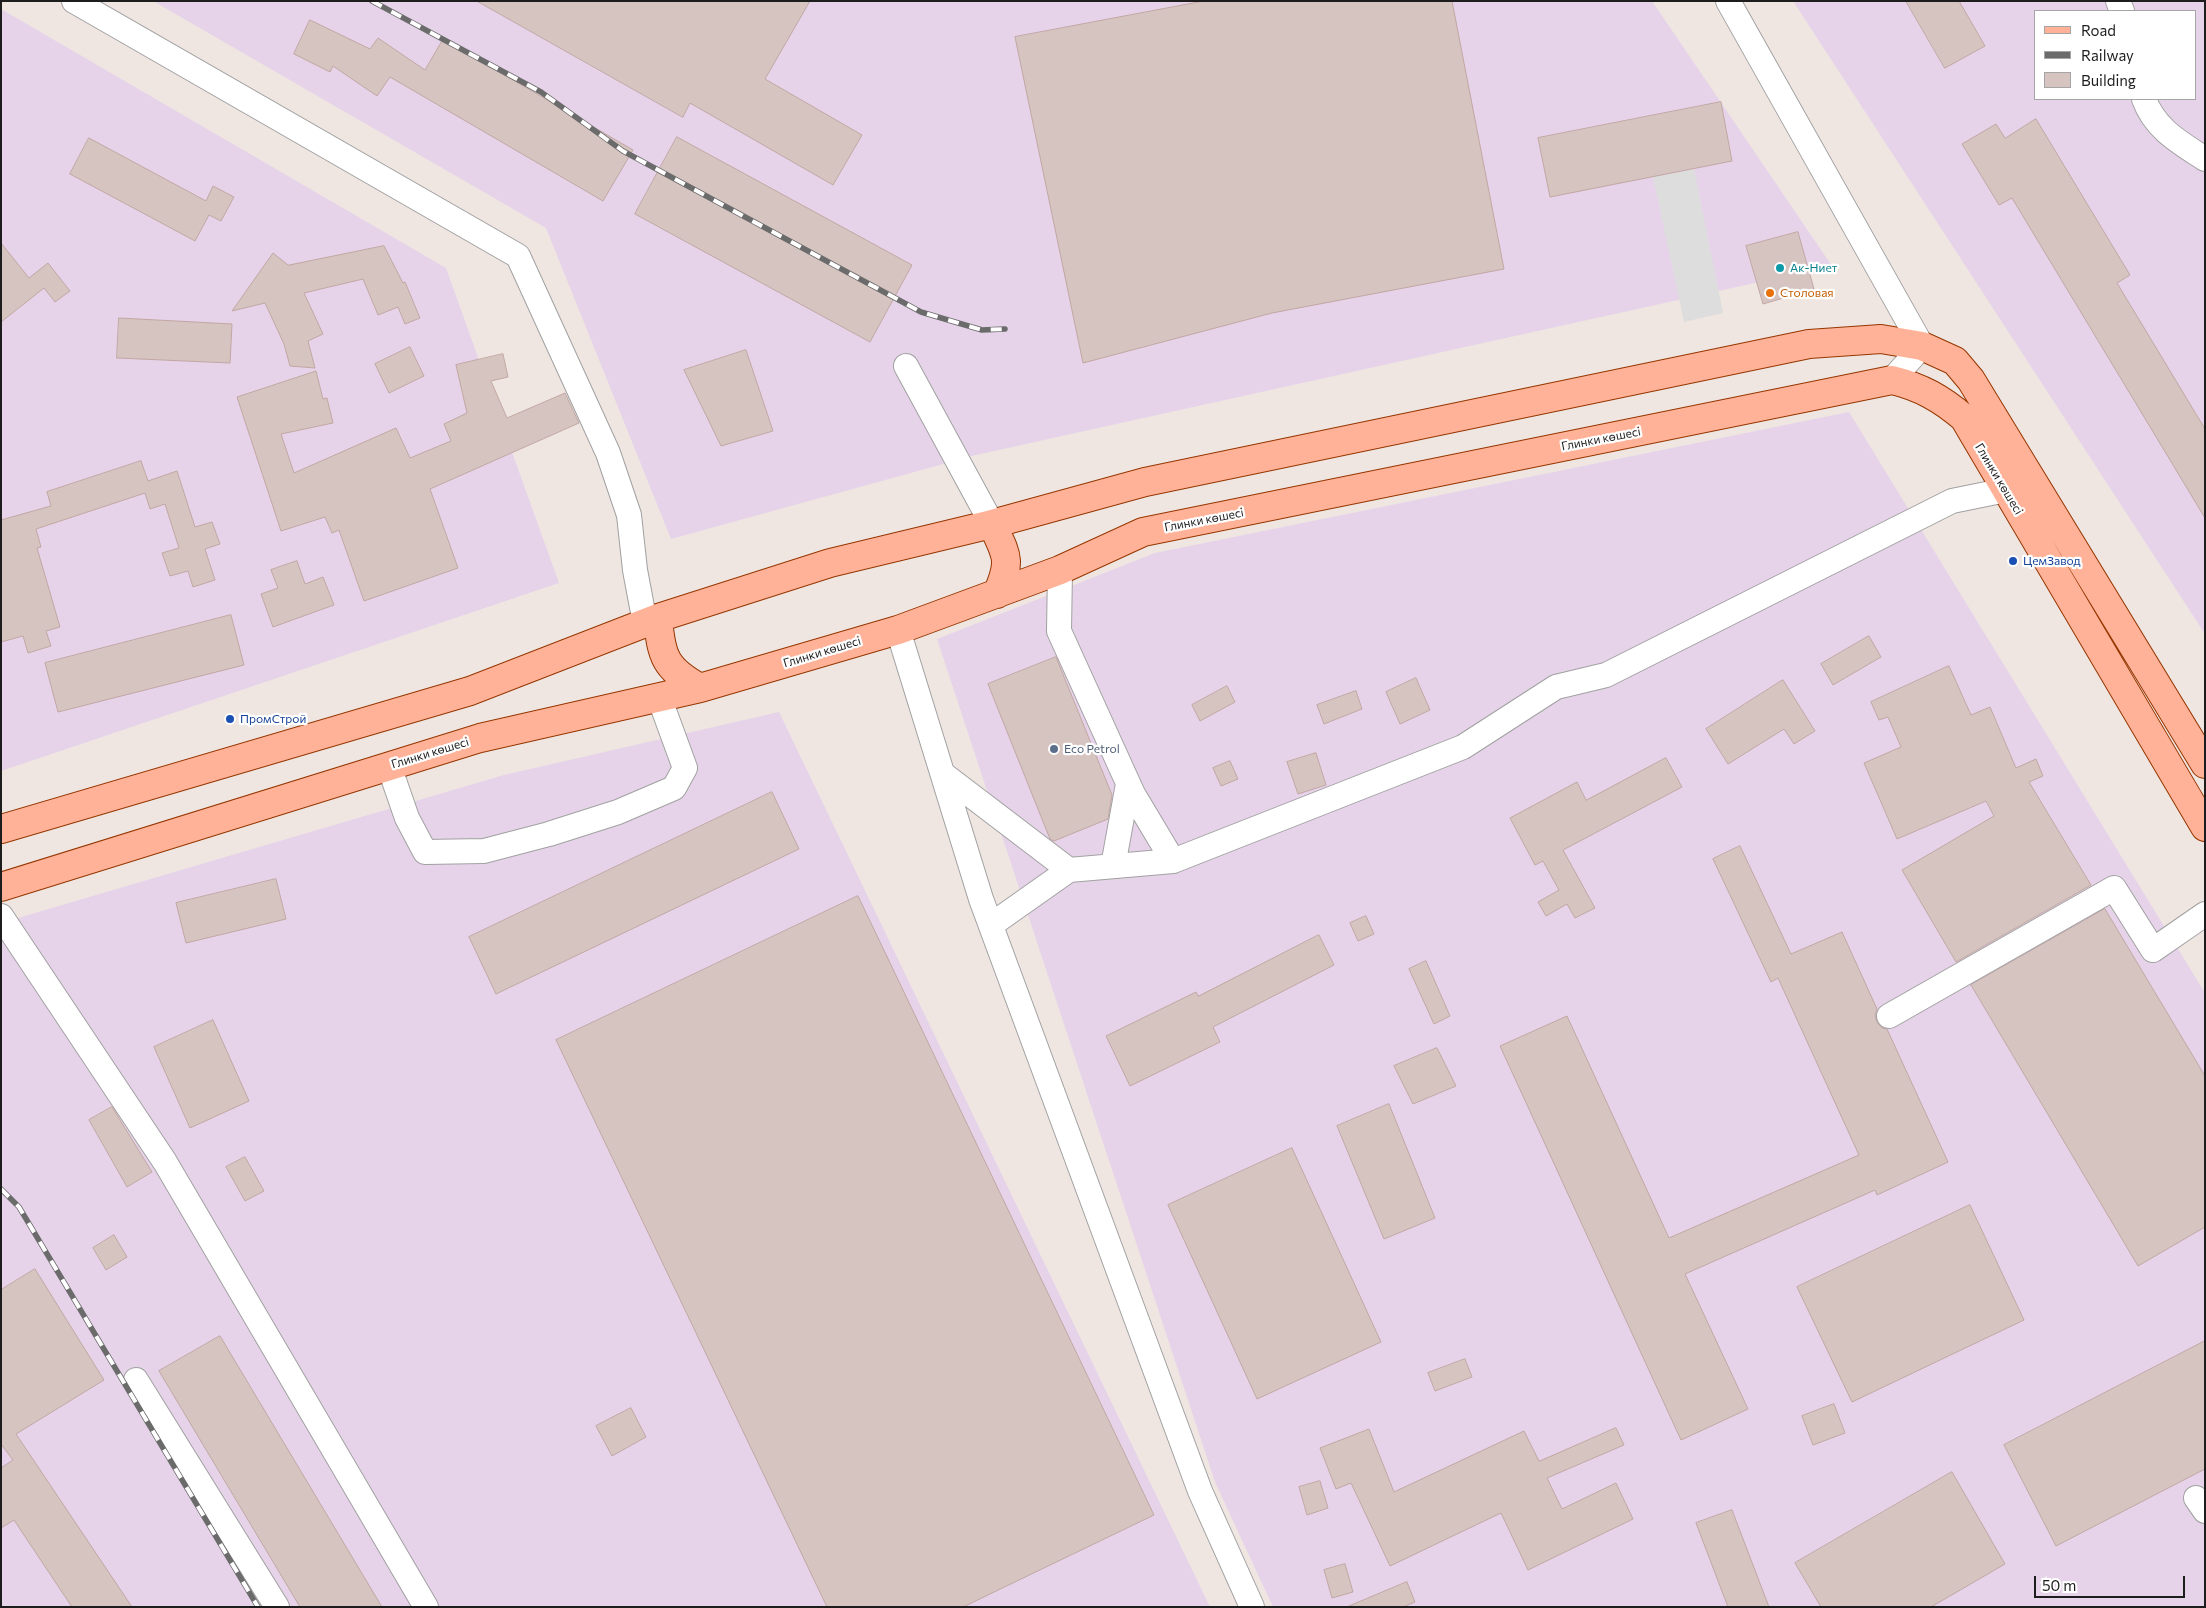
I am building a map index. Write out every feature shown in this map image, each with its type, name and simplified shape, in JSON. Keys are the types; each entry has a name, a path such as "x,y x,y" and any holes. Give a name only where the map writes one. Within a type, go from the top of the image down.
{"main road":[{"path":"1,829 470,691 651,620 830,563 992,524 1145,482 1809,344 1880,339 1922,346 1955,361 1971,380 2205,764"},
{"name":"Глинки көшесі","path":"1,887 480,738 700,688 898,630 1060,570 1143,532 1892,380 1924,390 1945,402 1964,418 2205,827"},
{"path":"992,524 1008,562 997,594"},
{"path":"651,620 666,661 680,678 700,688"}],"street":[{"path":"74,1 518,256 611,462 629,515 635,570 651,620"},
{"path":"1728,1 1922,346 1892,380"},
{"path":"2144,100 2149,113 2170,136 2205,159"},
{"path":"906,366 992,524"},
{"path":"991,925 1069,870 1173,861 1463,747 1556,687 1606,675 1952,501 2006,490"},
{"path":"1060,570 1059,631 1128,784 1173,861"},
{"path":"898,630 991,925 1200,1491 1252,1607"},
{"path":"389,766 407,818 425,852 484,851 550,834 618,812 674,788 685,768 659,697"},
{"path":"943,774 1069,870"},
{"path":"1113,866 1128,784"},
{"path":"1889,1016 2114,888 2153,950 2205,914"},
{"path":"1,916 165,1162 426,1607"},
{"path":"136,1380 277,1607"}],"shaded area":[{"path":"153,1 1652,1 1832,266 976,455 671,539 546,228"},
{"path":"1793,1 2205,1 2205,634"},
{"path":"1,9 446,268 559,583 1,771"},
{"path":"1694,169 1723,313 1684,322 1653,177"},
{"path":"1849,412 2205,993 2205,1607 1273,1607 1215,1482 937,639 1155,553"},
{"path":"779,712 1210,1607 1,1607 1,923 504,775"}],"building":[{"path":"477,1 810,1 765,79 862,135 833,185 690,103 683,117"},
{"path":"1204,1 1452,1 1504,269 1272,313 1083,363 1015,37"},
{"path":"1906,1 1959,1 1985,46 1945,68"},
{"path":"310,20 370,49 378,38 425,70 443,39 633,150 603,201 390,77 377,96 333,66 330,72 294,54"},
{"path":"1721,102 1732,161 1550,197 1538,138"},
{"path":"2036,119 2130,275 2117,283 2205,429 2205,518 2012,198 1999,205 1962,144 1996,124 2005,138"},
{"path":"677,137 912,265 870,342 635,214"},
{"path":"89,138 206,201 213,186 234,197 221,221 209,215 195,241 70,174"},
{"name":"Ак-Ниет","path":"1798,232 1814,289 1763,304 1746,246"},
{"path":"1,243 29,278 48,263 70,291 55,302 44,288 1,322"},
{"path":"384,246 403,283 405,282 420,318 405,324 398,307 378,315 363,279 304,293 323,334 308,341 315,368 290,366 284,344 265,303 232,311 273,253 288,265"},
{"path":"119,318 232,324 230,363 117,358"},
{"path":"410,347 424,376 389,393 375,364"},
{"path":"746,350 773,431 721,446 684,370"},
{"path":"503,354 508,377 491,381 507,418 565,393 579,423 430,489 458,568 364,601 339,530 332,533 325,517 281,531 237,397 316,371 323,399 327,398 333,423 281,434 294,473 396,428 410,458 451,441 444,424 467,413 456,365"},
{"path":"141,461 148,481 177,471 195,527 212,522 220,544 205,549 215,580 193,587 188,571 170,576 162,553 179,548 165,504 150,509 145,493 36,529 41,547 37,548 60,627 46,631 51,646 28,653 23,636 1,642 1,520 51,506 47,492"},
{"path":"297,561 305,584 323,577 334,605 273,627 261,594 278,588 271,570"},
{"path":"231,615 244,665 58,712 45,663"},
{"path":"1869,636 1881,657 1833,685 1821,664"},
{"name":"Eco Petrol","path":"1056,657 1112,795 1108,819 1054,841 1050,839 988,684"},
{"path":"1949,666 1971,715 1990,707 2016,768 2036,759 2043,776 2029,782 2091,885 1956,962 1902,870 1994,816 1986,801 1897,839 1864,763 1901,747 1888,717 1879,720 1871,702"},
{"path":"1416,678 1430,710 1400,724 1386,692"},
{"path":"1783,680 1815,731 1794,744 1784,729 1728,764 1706,729"},
{"path":"1227,686 1235,702 1200,721 1192,705"},
{"path":"1356,691 1362,709 1324,724 1317,705"},
{"path":"1316,753 1326,785 1298,794 1287,762"},
{"path":"1666,758 1682,787 1563,850 1595,908 1575,918 1567,904 1546,916 1538,902 1559,890 1543,861 1535,865 1510,818 1577,782 1586,800"},
{"path":"1230,761 1238,779 1221,786 1213,768"},
{"path":"772,792 799,849 496,994 469,937"},
{"path":"1740,846 1791,954 1842,932 1877,1009 1875,1015 1877,1022 1882,1028 1887,1029 1948,1162 1877,1195 1875,1190 1685,1274 1748,1409 1681,1440 1500,1046 1567,1016 1669,1238 1859,1155 1778,978 1771,982 1713,859"},
{"path":"276,879 286,919 186,943 176,903"},
{"path":"858,896 1154,1515 963,1607 827,1607 556,1040"},
{"path":"2105,909 2205,1076 2205,1227 2138,1266 1971,985"},
{"path":"1366,916 1374,934 1358,941 1350,923"},
{"path":"1319,935 1334,965 1213,1027 1220,1042 1130,1086 1106,1036 1196,992 1198,996"},
{"path":"1426,961 1450,1016 1434,1024 1409,969"},
{"path":"213,1020 249,1101 190,1128 154,1047"},
{"path":"1437,1048 1456,1086 1413,1104 1394,1066"},
{"path":"1389,1104 1435,1218 1384,1239 1337,1126"},
{"path":"112,1107 152,1172 127,1187 89,1120"},
{"path":"1292,1148 1381,1342 1257,1399 1168,1205"},
{"path":"245,1157 264,1191 245,1201 226,1167"},
{"path":"1970,1205 2024,1320 1852,1402 1797,1287"},
{"path":"114,1235 127,1257 106,1270 93,1248"},
{"path":"35,1269 104,1380 16,1434 132,1607 72,1607 14,1520 1,1528 1,1468 13,1460 1,1444 1,1290"},
{"path":"220,1336 382,1607 300,1607 159,1371"},
{"path":"2205,1341 2205,1469 2056,1546 2004,1445"},
{"path":"1465,1359 1472,1377 1435,1391 1428,1373"},
{"path":"1834,1404 1845,1433 1813,1445 1802,1416"},
{"path":"631,1408 646,1437 612,1456 596,1426"},
{"path":"1616,1428 1624,1445 1547,1478 1562,1509 1616,1483 1633,1519 1528,1570 1501,1513 1390,1566 1351,1483 1336,1489 1320,1448 1369,1429 1394,1492 1524,1431 1539,1461"},
{"path":"1952,1472 2005,1564 1931,1607 1821,1607 1795,1563"},
{"path":"1320,1481 1328,1508 1307,1515 1299,1487"},
{"path":"1732,1510 1769,1607 1728,1607 1696,1523"},
{"path":"1345,1564 1353,1592 1332,1598 1324,1570"},
{"path":"1407,1582 1415,1602 1403,1607 1347,1607"}],"railway":[{"path":"372,1 541,92 623,151 921,312 982,330 1005,329"},
{"path":"1,1189 19,1207 258,1607"}],"place":[{"name":"Ак-Ниет","path":"1780,268"},
{"name":"Столовая","path":"1770,293"},
{"name":"ЦемЗавод","path":"2013,561"},
{"name":"ПромСтрой","path":"230,719"},
{"name":"Eco Petrol","path":"1054,749"}]}
